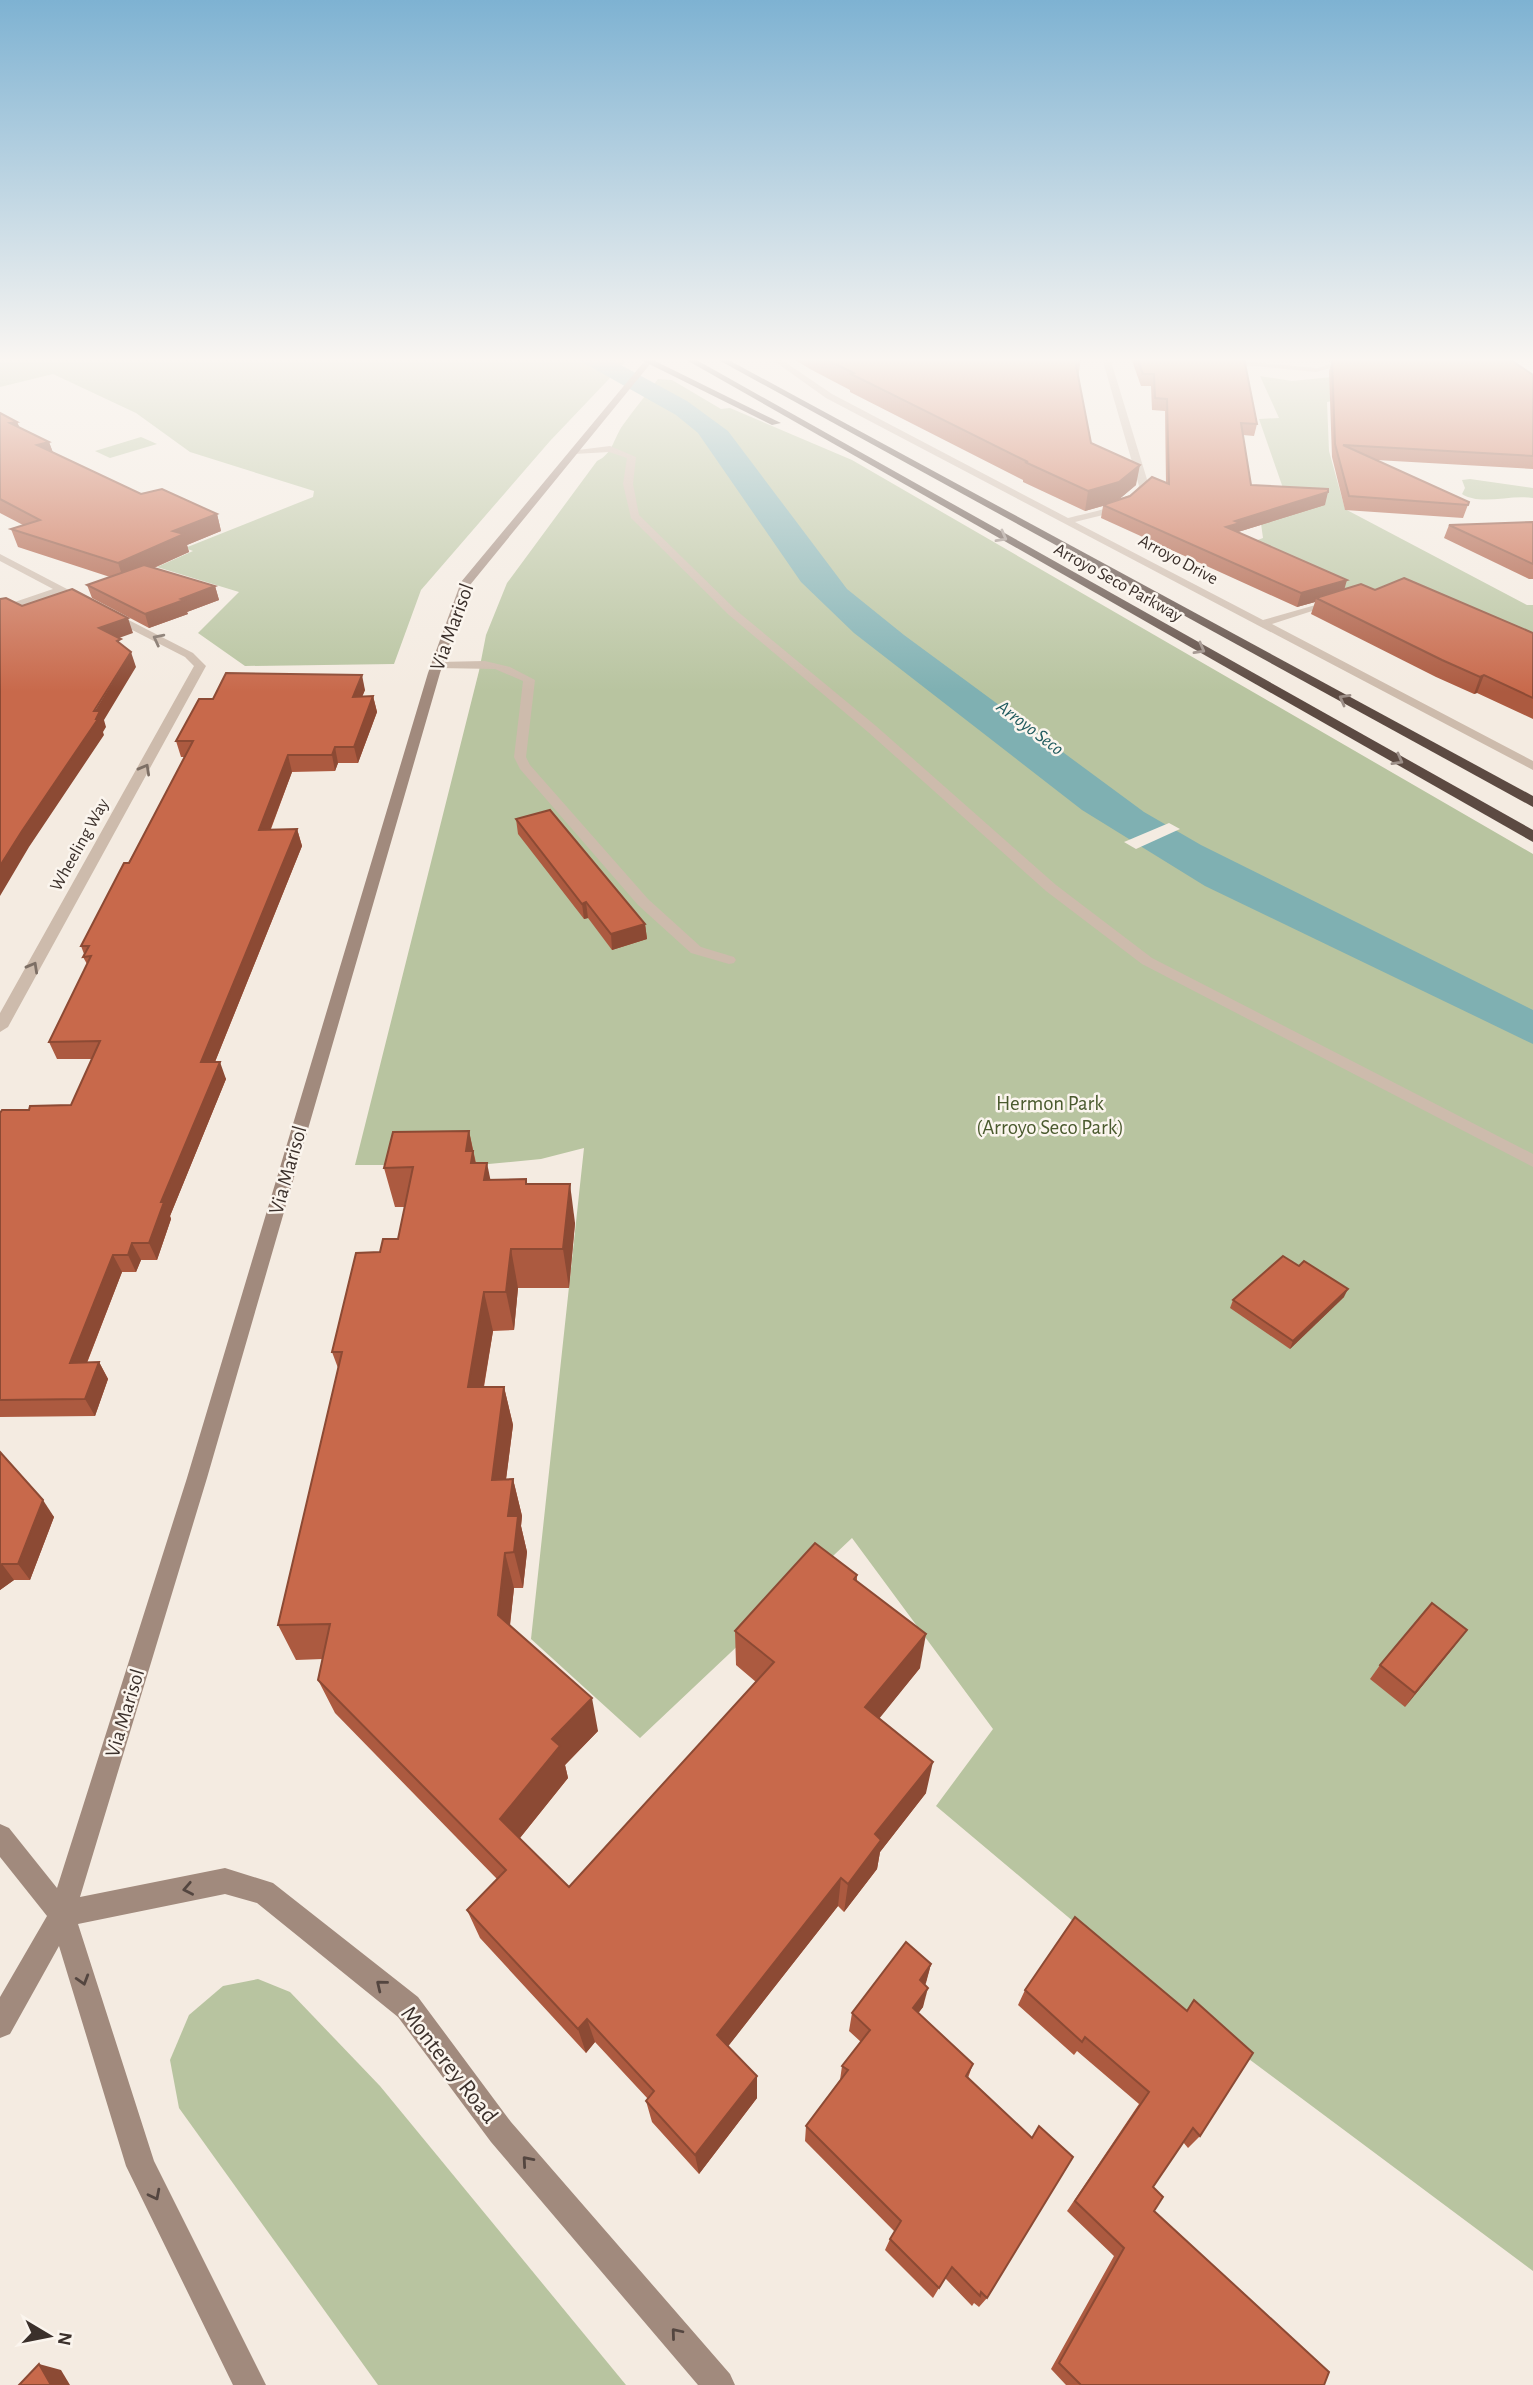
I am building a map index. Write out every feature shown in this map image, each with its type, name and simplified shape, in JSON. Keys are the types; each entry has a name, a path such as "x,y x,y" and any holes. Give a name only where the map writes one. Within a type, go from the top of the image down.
{"highway":[{"name":"Arroyo Seco Parkway","path":"882,469 1533,837"},
{"name":"Arroyo Seco Parkway","path":"923,469 1533,802"}],"street":[{"name":"Via Marisol","path":"0,2024 62,1914 197,1478 438,665 465,584 559,469"},
{"path":"629,469 628,484 634,516 733,613 872,729 1062,896 1147,961 1533,1161"},
{"name":"Arroyo Drive","path":"968,469 1533,766"},
{"path":"1066,521 1132,502 1142,494 1144,486 1139,469"},
{"path":"0,557 61,590"},
{"path":"0,611 61,590"},
{"name":"Wheeling Way","path":"0,1027 200,666 189,655 61,590"},
{"path":"1262,624 1344,598"},
{"path":"438,665 491,663 509,668 529,680 520,757 524,766 643,902 696,950 729,960"},
{"path":"0,1837 62,1914 141,2166 250,2385"},
{"name":"Monterey Road","path":"62,1914 225,1881 264,1892 408,2007 501,2132 719,2385"}],"green space":[{"path":"245,469 525,469 421,590 394,664 245,666 198,633 239,592 157,567 193,551 185,548 313,497 314,491"},
{"name":"Hermon Park (Arroyo Seco Park)","path":"591,469 868,469 1533,854 1533,2271 1143,1980 936,1806 993,1729 852,1538 640,1738 531,1639 584,1148 541,1159 478,1165 355,1165 486,635 507,583"},
{"path":"1276,469 1334,469 1345,509 1527,605 1533,605 1533,652 1367,603 1241,546 1263,538 1259,509 1291,511"},
{"path":"1462,480 1533,488 1533,498 1469,497 1462,494 1465,488"},
{"path":"258,1979 290,1992 380,2086 626,2385 378,2385 179,2108 170,2060 189,2015 223,1986"}],"water":[{"name":"Arroyo Seco","path":"723,469 757,469 847,589 904,635 1144,812 1201,845 1533,1010 1533,1044 1205,886 1082,810 854,633 801,582"}],"pier":[{"path":"1169,823 1180,829 1136,849 1124,842"}],"building":[{"path":"0,469 89,469 141,494 162,489 217,514 173,531 184,534 118,563 11,529 40,520 0,499"},
{"path":"1041,469 1135,469 1119,482 1088,491"},
{"path":"1169,469 1248,469 1251,485 1328,489 1328,492 1235,521 1240,523 1226,527 1347,580 1301,593 1103,505 1130,496 1152,477 1169,484"},
{"path":"1342,469 1397,469 1469,502 1468,505 1349,496"},
{"path":"1533,522 1533,564 1449,525"},
{"path":"144,565 215,586 145,614 87,585"},
{"path":"1404,578 1533,633 1533,698 1484,675 1480,677 1442,660 1316,598 1361,584 1375,590"},
{"path":"72,589 128,618 99,628 121,639 117,641 131,652 94,711 100,711 98,719 0,866 0,599 6,598 22,606"},
{"path":"226,673 362,675 353,697 373,696 354,747 335,747 332,755 288,755 259,830 297,829 201,1062 220,1062 161,1202 164,1202 149,1243 132,1243 128,1255 113,1255 70,1363 99,1362 85,1399 0,1400 0,1113 2,1110 29,1110 30,1106 71,1105 100,1041 49,1042 91,956 83,957 89,946 81,946 124,863 129,863 193,741 176,741 199,699 213,699"},
{"path":"550,810 645,924 611,934 586,902 582,904 516,819"},
{"path":"469,1131 466,1151 473,1151 471,1163 487,1163 484,1180 526,1179 526,1184 570,1184 563,1249 511,1249 506,1292 484,1292 468,1387 504,1387 492,1480 513,1479 508,1516 518,1516 514,1552 505,1553 498,1615 592,1698 552,1739 560,1746 500,1819 569,1887 774,1662 735,1631 815,1543 857,1575 854,1579 926,1634 865,1707 933,1762 875,1834 881,1840 848,1884 841,1878 717,2035 757,2076 695,2155 646,2101 654,2091 587,2019 578,2029 467,1910 506,1870 318,1680 330,1624 278,1625 342,1352 332,1352 356,1253 380,1252 383,1239 398,1239 413,1167 384,1168 393,1132"},
{"path":"1283,1256 1299,1266 1304,1261 1348,1289 1293,1341 1233,1300"},
{"path":"0,1452 43,1500 18,1564 0,1565"},
{"path":"1432,1603 1467,1630 1415,1693 1380,1665"},
{"path":"1075,1917 1187,2011 1194,2000 1253,2053 1200,2136 1193,2128 1153,2187 1163,2197 1154,2211 1329,2372 1324,2385 1081,2385 1059,2363 1124,2248 1075,2201 1149,2092 1085,2037 1082,2042 1025,1990"},
{"path":"906,1942 931,1964 920,1980 928,1988 913,2008 973,2064 966,2076 1032,2138 1039,2126 1073,2157 987,2298 981,2292 980,2296 952,2267 939,2288 890,2239 901,2221 806,2126 848,2070 842,2066 870,2030 852,2013"},
{"path":"39,2364 51,2385 19,2385"}]}
